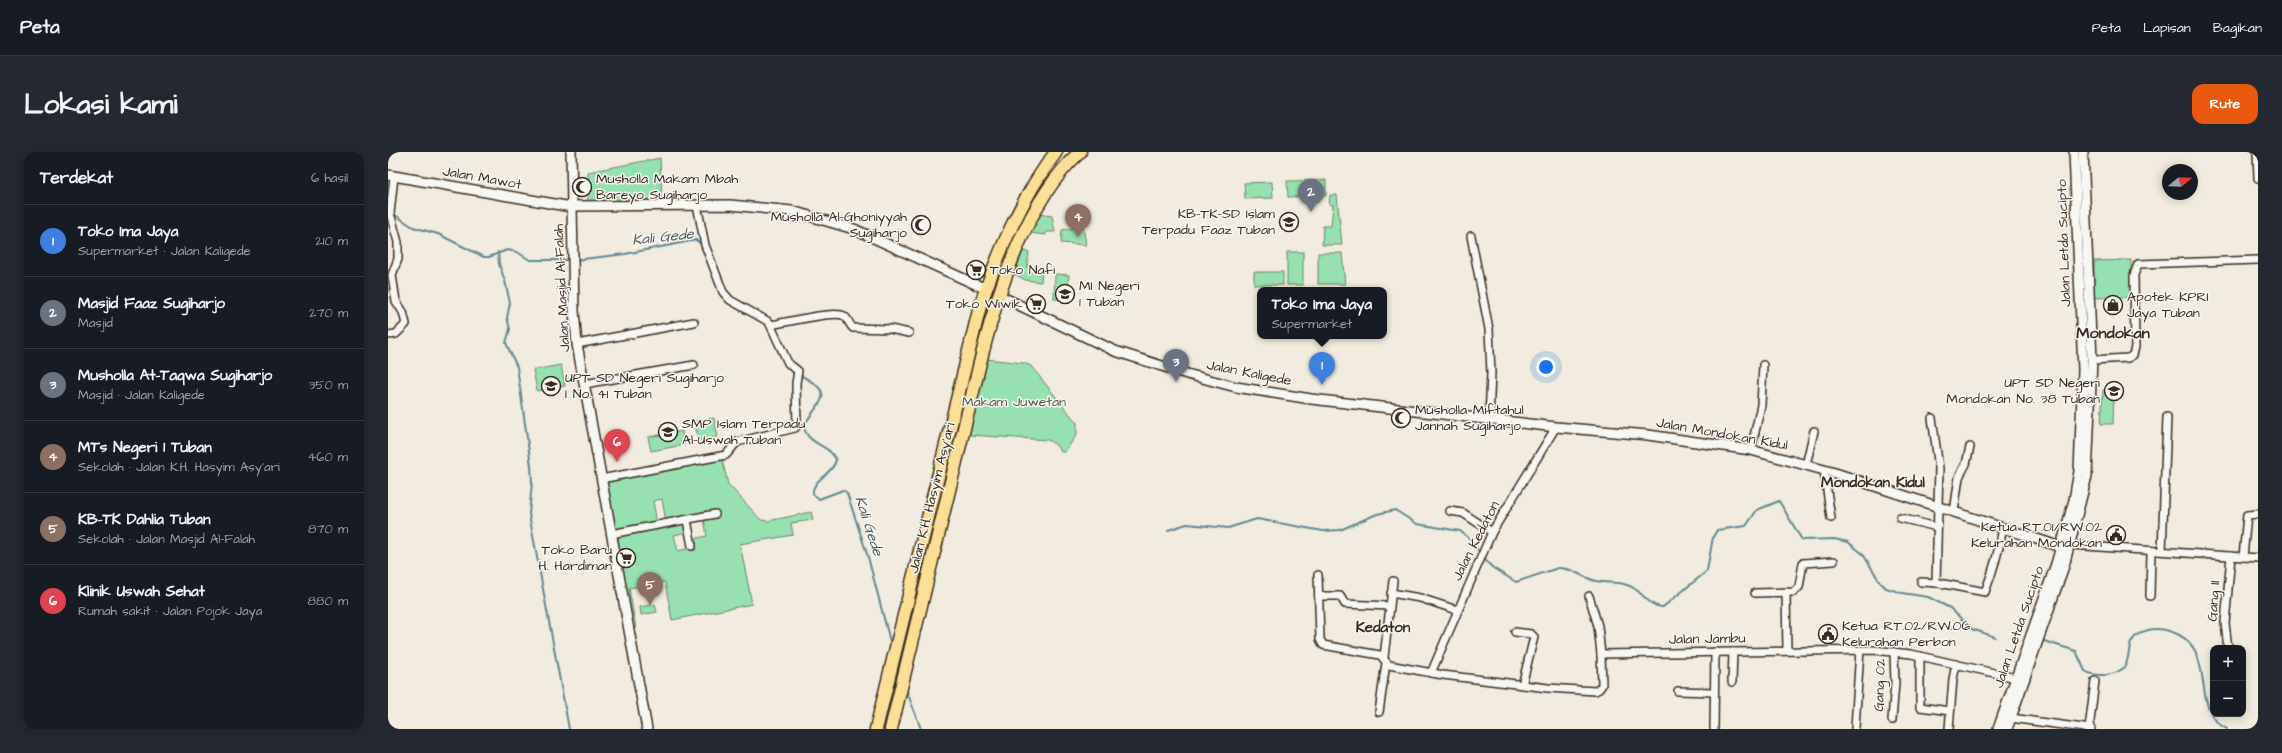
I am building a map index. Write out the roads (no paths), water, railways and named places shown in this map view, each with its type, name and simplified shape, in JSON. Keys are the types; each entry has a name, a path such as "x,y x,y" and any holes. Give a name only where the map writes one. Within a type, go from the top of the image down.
{"highway":[{"name":"Jalan K.H. Hasyim Asy'ari","path":"876,729 945,453 970,342 986,289 1018,212 1038,178 1056,152"},
{"name":"Jalan K.H. Hasyim Asy'ari","path":"891,729 978,371 1000,296 1019,247 1034,215 1055,181 1080,152"},
{"path":"945,453 946,460 951,460 969,382 978,371"}],"street":[{"name":"Jalan Masjid Al-Falah","path":"572,152 573,266 577,344 647,729"},
{"name":"Jalan Letda Sucipto","path":"2005,724 2066,546 2080,490 2090,429 2092,360 2085,294 2074,152"},
{"name":"Jalan Letda Sucipto","path":"2080,490 2085,294 2083,152"},
{"path":"2257,152 2258,178"},
{"name":"Jalan Mawot","path":"391,176 572,206"},
{"path":"388,335 396,333 406,324 403,312 396,301 392,275 398,262 398,242 390,211 391,176"},
{"path":"601,479 726,455 737,442 796,428 797,375 787,362 771,325 764,318 730,300 723,292 705,245 697,205"},
{"path":"572,206 697,205 764,208 822,218 869,235 986,289"},
{"path":"388,235 396,233"},
{"path":"1471,236 1489,329 1491,373 1489,419"},
{"path":"2092,360 2128,358 2133,355 2135,347 2134,275 2138,264 2258,260"},
{"name":"Jalan Kaligede","path":"1000,296 1116,351 1201,378 1260,392 1556,427"},
{"path":"771,325 840,314 845,316 853,328 890,329 909,333"},
{"path":"577,344 694,322"},
{"path":"584,384 694,365"},
{"path":"1751,450 1761,405 1763,365"},
{"path":"2162,551 2167,417"},
{"path":"1932,418 1938,468 1936,583"},
{"name":"Jalan Mondokan Kidul","path":"1556,427 1648,435 1751,450 1824,470 2003,528 2066,546"},
{"name":"Jalan Kedaton","path":"1431,673 1492,532 1556,427"},
{"path":"1806,465 1814,431"},
{"path":"1954,512 1959,477 1966,464 1970,447"},
{"path":"1824,470 1831,518"},
{"path":"1450,511 1463,513 1492,532"},
{"path":"611,534 715,514"},
{"path":"2243,557 2247,515 2258,514"},
{"path":"1900,518 1937,527"},
{"path":"687,520 692,546"},
{"path":"1921,582 1936,583 1986,592 1990,576 1996,564 2003,528"},
{"path":"2066,546 2151,550 2258,558"},
{"path":"2150,596 2151,550"},
{"name":"Gang II","path":"2228,645 2225,618 2231,556"},
{"path":"1755,593 1794,592 1798,589 1803,563 1834,561"},
{"path":"1318,575 1320,640 1323,645 1380,655 1385,660 1408,669 1431,673 1522,685 1598,690 1602,684 1601,654 1598,626 1588,596"},
{"path":"1379,712 1389,606 1393,581"},
{"path":"1786,592 1787,651"},
{"path":"1391,593 1424,599 1457,610"},
{"path":"1319,596 1340,596 1345,604 1389,606"},
{"name":"Jalan Letda Sucipto","path":"2005,724 2016,678 2042,619"},
{"path":"1515,632 1531,634 1534,637 1522,685"},
{"path":"1855,728 1860,650"},
{"name":"Jalan Jambu","path":"1601,654 1860,650 1894,652 1920,656 2016,678"},
{"path":"1714,652 1714,729"},
{"path":"1732,652 1732,682"},
{"name":"Gang 02","path":"1892,720 1895,683 1894,652"},
{"path":"1920,656 1920,707 1950,711"},
{"path":"1949,729 1956,664"},
{"path":"2005,724 2090,729 2095,681"},
{"path":"1678,690 1714,692"}],"waterway":[{"name":"Kali Gede","path":"392,213 413,227 438,234 484,257 489,257 507,250 517,252 530,260 571,260"},
{"name":"Kali Gede","path":"575,260 625,254 696,240 701,244"},
{"path":"498,252 499,264 510,303 507,318 510,329 506,343 517,367 531,466 532,483 529,514 569,729"},
{"name":"Kali Gede","path":"721,294 728,303 739,309"},
{"name":"Kali Gede","path":"779,352 787,367 796,373"},
{"name":"Kali Gede","path":"800,375 812,382 822,393 822,398 819,404 804,426 806,432 809,437 829,451 836,460 831,469 815,485 813,494 819,499 843,490 847,493 868,557 891,645"},
{"path":"1482,557 1493,568 1516,582 1558,568 1563,568 1596,581 1626,584 1635,589 1655,605 1663,607 1707,571 1713,537 1717,530 1746,526 1757,510 1779,501 1802,540 1834,539 1848,542 1863,554 1880,582 1886,588 1902,593 1928,597 1950,608 1972,629 1995,637"},
{"path":"1168,530 1187,524 1228,528 1257,519 1323,531 1340,530 1377,514 1395,510 1417,524 1460,531 1469,538 1480,553"},
{"path":"2044,641 2076,651 2085,671 2106,675 2121,670 2125,666 2131,643 2134,638 2142,632 2158,629 2169,631 2185,638 2194,650 2200,663 2208,708 2215,720 2227,729"},
{"name":"Kali Gede","path":"906,689 921,729"}],"place":[{"name":"Musholla Makam Mbah Bareyo Sugiharjo","path":"582,187"},
{"name":"Masjid Faaz Sugiharjo","path":"1311,212"},
{"name":"KB-TK-SD Islam Terpadu Faaz Tuban","path":"1289,222"},
{"name":"Musholla Al-Ghoniyyah Sugiharjo","path":"921,225"},
{"name":"MTs Negeri 1 Tuban","path":"1078,237"},
{"name":"Toko Nafi","path":"976,270"},
{"name":"MI Negeri 1 Tuban","path":"1065,294"},
{"name":"Toko Wiwik","path":"1036,304"},
{"name":"Apotek KPRI Jaya Tuban","path":"2113,305"},
{"name":"Musholla At-Taqwa Sugiharjo","path":"1176,382"},
{"name":"Toko Ima Jaya","path":"1322,385"},
{"name":"UPT SD Negeri Sugiharjo I No. 41 Tuban","path":"551,386"},
{"name":"UPT SD Negeri Mondokan No. 38 Tuban","path":"2114,391"},
{"name":"Musholla Miftahul Jannah Sugiharjo","path":"1401,418"},
{"name":"SMP Islam Terpadu Al-Uswah Tuban","path":"668,432"},
{"name":"Klinik Uswah Sehat","path":"617,462"},
{"name":"Ketua RT.01/RW.02 Kelurahan Mondokan","path":"2116,535"},
{"name":"Toko Baru H. Hardiman","path":"626,558"},
{"name":"KB-TK Dahlia Tuban","path":"650,605"},
{"name":"Ketua RT.02/RW.06 Kelurahan Perbon","path":"1828,634"}],"district":[{"name":"Mondokan","path":"2113,333"},
{"name":"Mondokan Kidul","path":"1873,482"},
{"name":"Kedaton","path":"1383,627"}],"park label":[{"name":"Makam Juwetan","path":"1014,402"}]}
